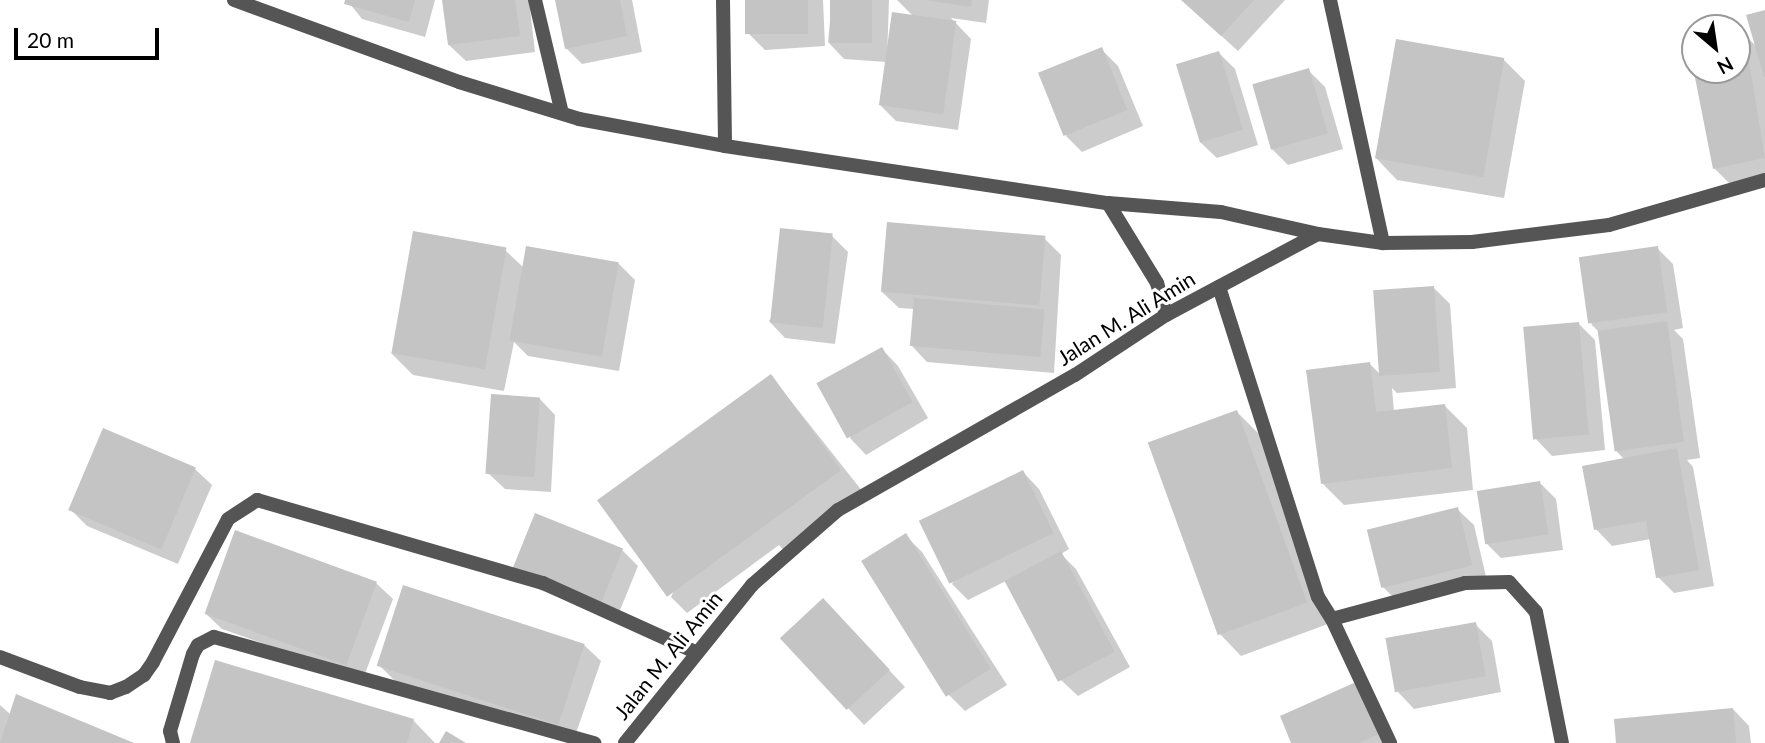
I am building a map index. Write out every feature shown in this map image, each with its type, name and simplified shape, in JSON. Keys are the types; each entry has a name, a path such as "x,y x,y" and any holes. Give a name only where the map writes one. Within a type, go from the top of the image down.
{"street":[{"path":"234,0 459,82 562,113 725,146 1108,203 1221,212 1318,234 1383,243 1472,242 1609,225 1765,180"},
{"path":"535,0 562,113"},
{"path":"723,0 725,146"},
{"path":"1330,0 1383,243"},
{"path":"1108,203 1157,283 1166,315"},
{"name":"Jalan M. Ali Amin","path":"625,743 695,652 752,585 838,510 1075,375 1166,315 1318,234"},
{"path":"1219,287 1318,597 1332,620 1390,743"},
{"path":"0,657 80,687 110,693 126,687 144,675 153,662 228,519 257,500 543,583 695,652"},
{"path":"1332,620 1465,583 1509,582 1536,612 1562,743"},
{"path":"173,743 170,731 193,654 198,645 214,637 594,743"}],"building":[{"path":"345,0 415,0 409,22 344,4"},
{"path":"442,0 515,0 520,36 448,45"},
{"path":"555,0 620,0 627,36 565,49"},
{"path":"745,0 808,0 808,34 745,34"},
{"path":"830,0 872,0 872,43 830,43"},
{"path":"924,0 972,0 971,7"},
{"path":"1181,0 1254,0 1221,36"},
{"path":"1765,10 1765,77 1751,32 1750,14"},
{"path":"892,12 956,21 943,114 879,105"},
{"path":"1396,39 1504,58 1483,177 1375,158"},
{"path":"1102,47 1127,110 1063,136 1038,73"},
{"path":"1219,51 1243,129 1200,143 1176,64"},
{"path":"1309,68 1328,133 1271,150 1252,84"},
{"path":"1751,73 1765,158 1713,169 1696,84 1751,84"},
{"path":"887,222 1045,236 1039,306 881,292"},
{"path":"780,228 833,234 823,328 770,322"},
{"path":"413,231 507,247 485,370 391,353"},
{"path":"526,246 619,262 602,357 509,341"},
{"path":"1658,246 1667,312 1588,323 1579,257"},
{"path":"1434,286 1440,372 1379,376 1373,290"},
{"path":"914,298 1045,309 1040,357 910,346"},
{"path":"1667,321 1684,442 1615,452 1598,331"},
{"path":"1579,322 1589,435 1533,439 1523,327"},
{"path":"882,347 913,402 847,438 816,383"},
{"path":"1370,362 1376,412 1445,404 1452,468 1321,484 1306,370"},
{"path":"771,374 841,470 667,597 597,500"},
{"path":"491,394 540,397 534,477 485,474"},
{"path":"1237,410 1307,603 1218,635 1148,442"},
{"path":"103,428 196,467 161,549 68,510"},
{"path":"1677,448 1699,570 1656,578 1646,521 1594,530 1582,466"},
{"path":"1023,470 1054,533 949,584 919,521"},
{"path":"1540,481 1548,534 1485,544 1477,491"},
{"path":"1458,507 1473,565 1381,588 1367,530"},
{"path":"535,513 623,549 600,606 512,570"},
{"path":"235,530 377,582 346,665 205,614"},
{"path":"906,533 991,669 946,697 861,561"},
{"path":"1061,551 1115,652 1058,682 1004,581"},
{"path":"403,585 585,644 558,725 377,666"},
{"path":"823,598 890,670 847,710 780,638"},
{"path":"1476,622 1486,676 1395,692 1385,638"},
{"path":"215,660 414,719 407,743 190,743"},
{"path":"1356,682 1379,734 1359,743 1291,743 1280,716"},
{"path":"16,694 134,743 0,743"},
{"path":"1733,708 1736,743 1616,743 1614,719"},
{"path":"446,731 466,743 439,743"}]}
